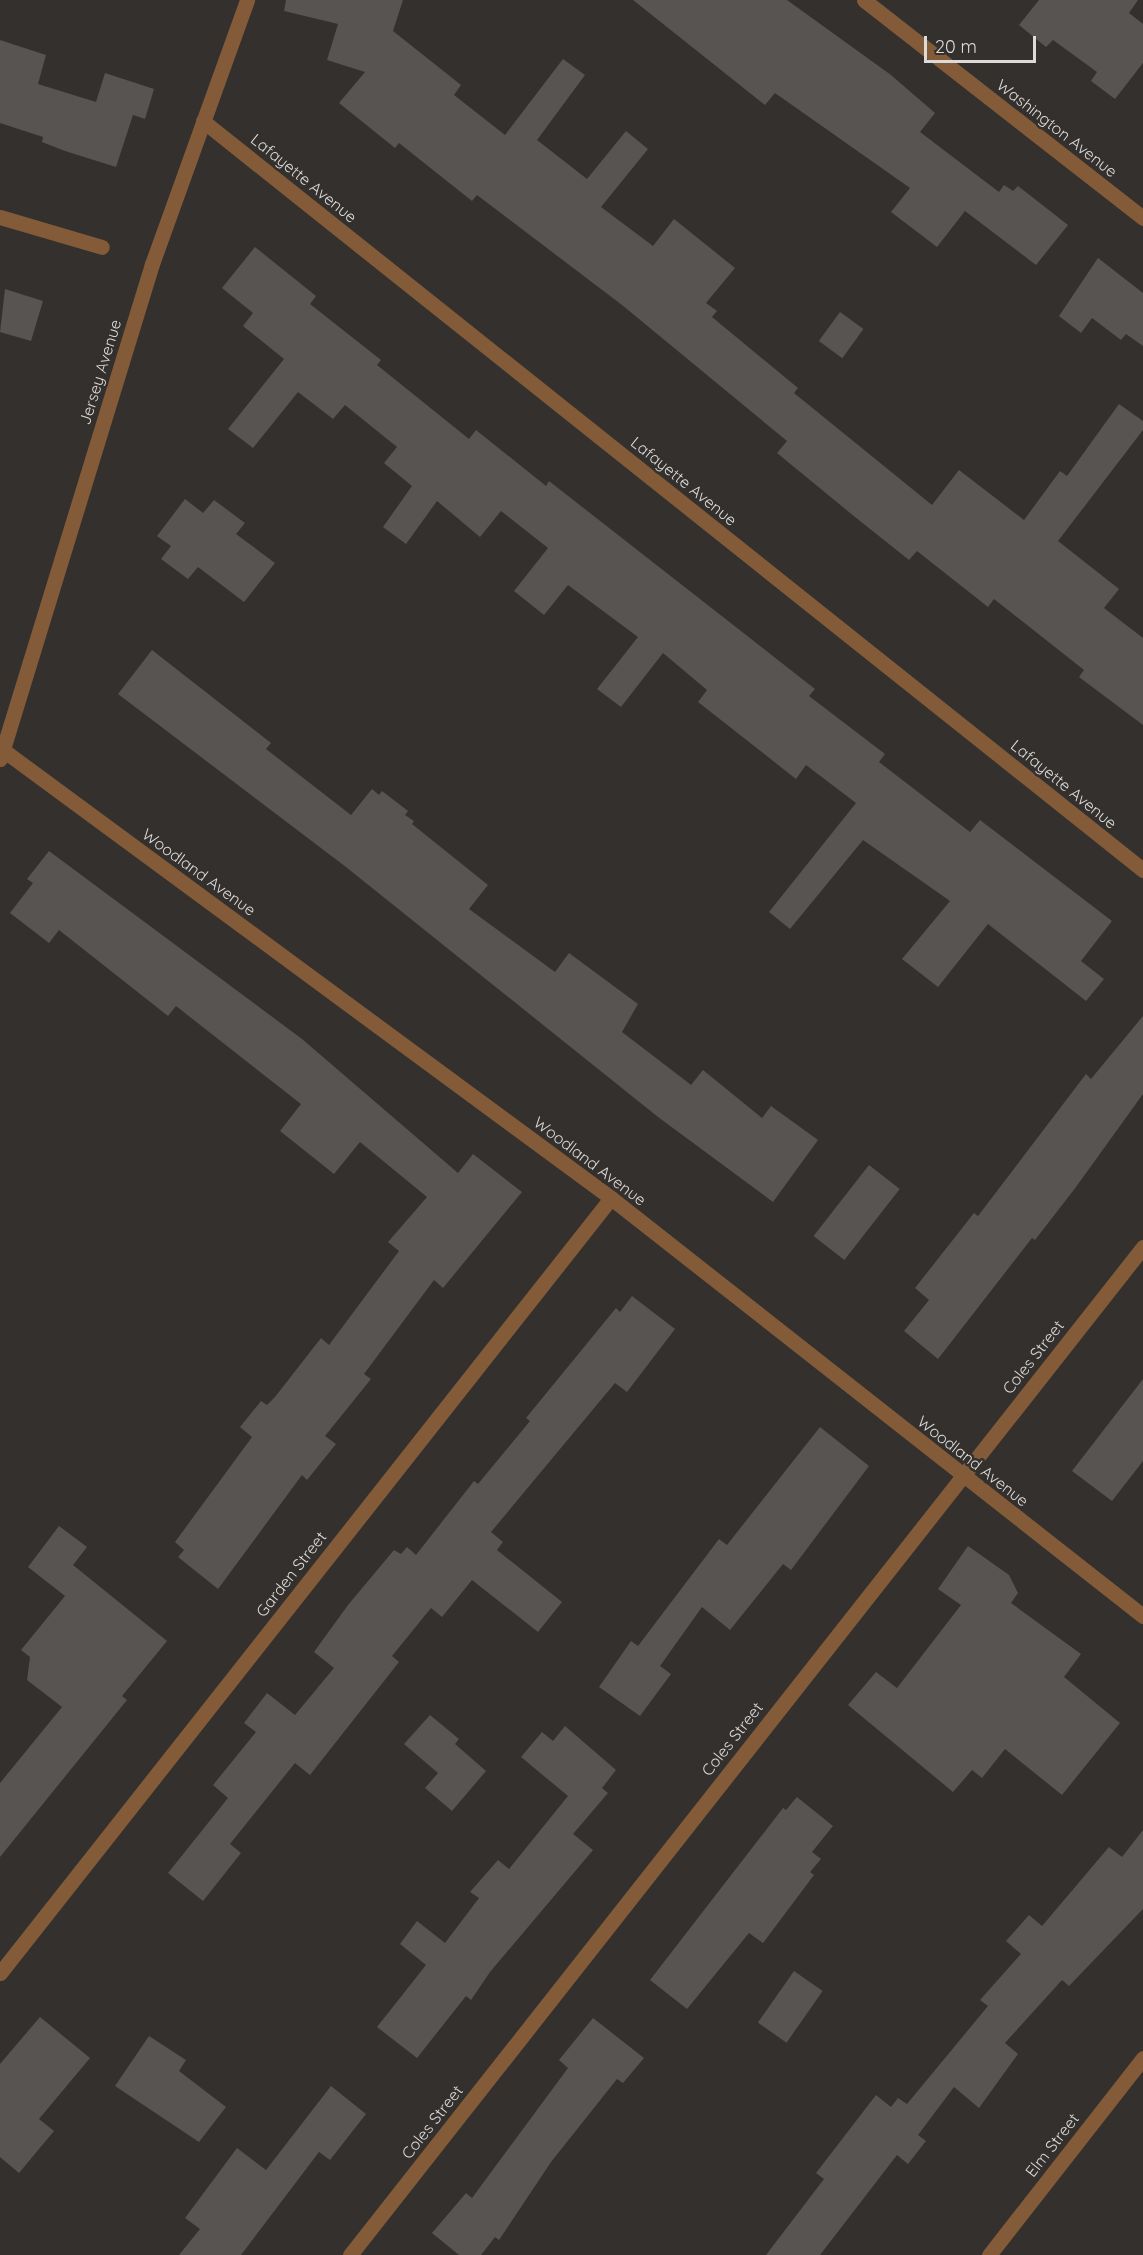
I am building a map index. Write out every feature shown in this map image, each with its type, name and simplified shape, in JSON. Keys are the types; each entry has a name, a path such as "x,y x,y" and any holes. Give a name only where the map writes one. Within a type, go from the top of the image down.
{"street":[{"name":"Jersey Avenue","path":"1,754 152,264 247,0"},
{"name":"Washington Avenue","path":"864,0 1143,218"},
{"name":"Lafayette Avenue","path":"203,121 1143,870"},
{"path":"0,217 102,247"},
{"name":"Woodland Avenue","path":"1,754 611,1198 1143,1616"},
{"name":"Garden Street","path":"0,1973 611,1198"},
{"name":"Coles Street","path":"350,2255 1143,1247"},
{"name":"Elm Street","path":"989,2255 1143,2058"}],"building":[{"path":"286,0 403,0 393,31 461,85 454,95 505,135 563,59 585,75 537,140 587,179 626,131 648,149 601,207 653,246 674,219 735,268 706,303 717,311 712,317 798,388 794,393 932,505 959,470 1024,520 1060,471 1067,476 1119,404 1143,421 1143,430 1058,541 1119,589 1104,608 1143,638 1143,725 1079,677 1084,670 994,599 988,607 917,551 909,560 855,517 777,453 787,441 622,305 477,195 472,201 399,143 395,148 339,103 365,72 327,60 338,24 284,11"},
{"path":"633,0 787,0 891,75 935,113 920,132 999,192 1004,185 1013,191 1018,186 1068,225 1036,265 965,211 937,247 891,212 910,188 775,93 765,105"},
{"path":"1039,0 1138,0 1129,13 1143,24 1143,63 1115,99 1091,81 1097,72 1053,40 1046,47 1019,25"},
{"path":"0,40 46,55 38,84 96,102 105,73 154,89 145,119 133,115 116,167 65,151 42,142 43,137 0,123"},
{"path":"255,247 316,296 310,304 381,360 377,365 469,439 476,430 546,486 549,481 815,689 809,696 885,754 879,762 970,832 980,820 1112,921 1081,961 1104,979 1086,1001 988,924 938,987 902,959 950,901 863,840 790,929 769,912 856,803 806,765 796,779 698,702 707,690 663,653 621,707 597,689 638,637 568,585 544,615 514,591 548,548 501,511 480,537 437,501 406,544 383,527 412,486 384,463 397,447 345,405 333,419 298,392 253,448 228,429 284,359 243,326 253,313 222,288"},
{"path":"1098,258 1143,293 1143,346 1126,334 1121,340 1092,318 1081,333 1059,316"},
{"path":"5,289 43,301 31,341 0,332"},
{"path":"840,312 863,329 842,358 819,341"},
{"path":"185,499 203,513 214,500 245,523 236,534 275,563 244,602 198,567 188,579 161,559 171,546 157,536"},
{"path":"152,650 271,743 266,749 351,815 372,789 379,795 382,791 408,811 405,815 414,821 412,824 488,885 469,909 555,972 569,953 638,1004 622,1032 691,1085 703,1070 762,1118 771,1106 818,1140 773,1202 658,1117 346,867 118,694"},
{"path":"49,851 302,1039 458,1173 473,1154 522,1192 443,1288 434,1280 364,1374 371,1379 325,1436 336,1444 307,1480 302,1475 218,1589 178,1557 184,1550 175,1542 252,1437 240,1427 261,1401 267,1405 275,1397 321,1338 329,1345 399,1251 388,1242 427,1197 360,1142 334,1174 280,1131 301,1104 176,1006 168,1016 59,930 49,943 10,913 33,883 27,879"},
{"path":"1143,1016 1143,1094 1035,1240 1032,1238 938,1359 904,1331 929,1300 915,1288 974,1213 978,1216 1086,1074 1091,1079"},
{"path":"869,1165 900,1189 844,1260 814,1236"},
{"path":"632,1296 675,1329 627,1392 615,1383 491,1532 503,1542 497,1550 562,1602 538,1632 472,1580 442,1617 431,1608 392,1656 399,1662 310,1775 295,1763 230,1844 241,1853 203,1901 168,1873 228,1798 213,1785 256,1732 244,1723 267,1693 295,1715 334,1668 314,1652 348,1605 394,1550 401,1554 407,1547 416,1555 474,1481 478,1484 530,1421 526,1418 616,1308 620,1312"},
{"path":"1143,1379 1143,1461 1112,1501 1072,1471"},
{"path":"820,1427 869,1466 791,1570 783,1564 730,1630 702,1607 660,1666 671,1674 640,1716 599,1687 631,1641 638,1646 719,1539 727,1545"},
{"path":"59,1526 87,1547 73,1565 167,1641 122,1696 127,1700 0,1857 0,1783 62,1707 27,1680 30,1657 21,1650 65,1596 28,1567"},
{"path":"968,1546 1009,1575 1018,1593 1011,1603 1081,1654 1064,1677 1120,1723 1062,1795 1005,1749 982,1778 972,1770 953,1792 848,1705 876,1672 897,1688 961,1605 938,1589"},
{"path":"430,1715 459,1739 455,1744 486,1771 452,1811 425,1788 438,1773 404,1744"},
{"path":"565,1726 616,1770 602,1788 608,1793 573,1834 593,1850 490,1972 471,2000 466,1996 417,2058 377,2027 426,1965 400,1944 417,1921 445,1943 479,1898 470,1892 498,1860 509,1869 568,1796 521,1757 542,1732 553,1741"},
{"path":"797,1797 833,1826 812,1852 821,1859 810,1872 814,1875 763,1943 749,1933 687,2009 650,1980 783,1808 786,1810"},
{"path":"1143,1830 1143,1909 1069,1986 1062,1980 1005,2043 1018,2054 979,2108 954,2087 918,2135 926,2141 908,2164 897,2155 820,2255 766,2255 824,2179 816,2173 876,2095 891,2107 898,2098 907,2104 988,2006 980,2000 1021,1954 1006,1941 1029,1915 1042,1926 1109,1847 1122,1857"},
{"path":"794,1971 823,1991 787,2043 758,2023"},
{"path":"40,2017 90,2058 39,2119 54,2131 19,2173 0,2157 0,2064"},
{"path":"593,2018 644,2058 623,2083 617,2079 551,2162 499,2240 495,2237 481,2255 459,2255 432,2233 466,2193 472,2198 568,2068 559,2060"},
{"path":"149,2036 186,2060 179,2071 226,2107 199,2142 115,2086"},
{"path":"331,2086 366,2114 330,2160 319,2152 241,2255 179,2255 200,2229 185,2218 237,2148 266,2170"}]}
